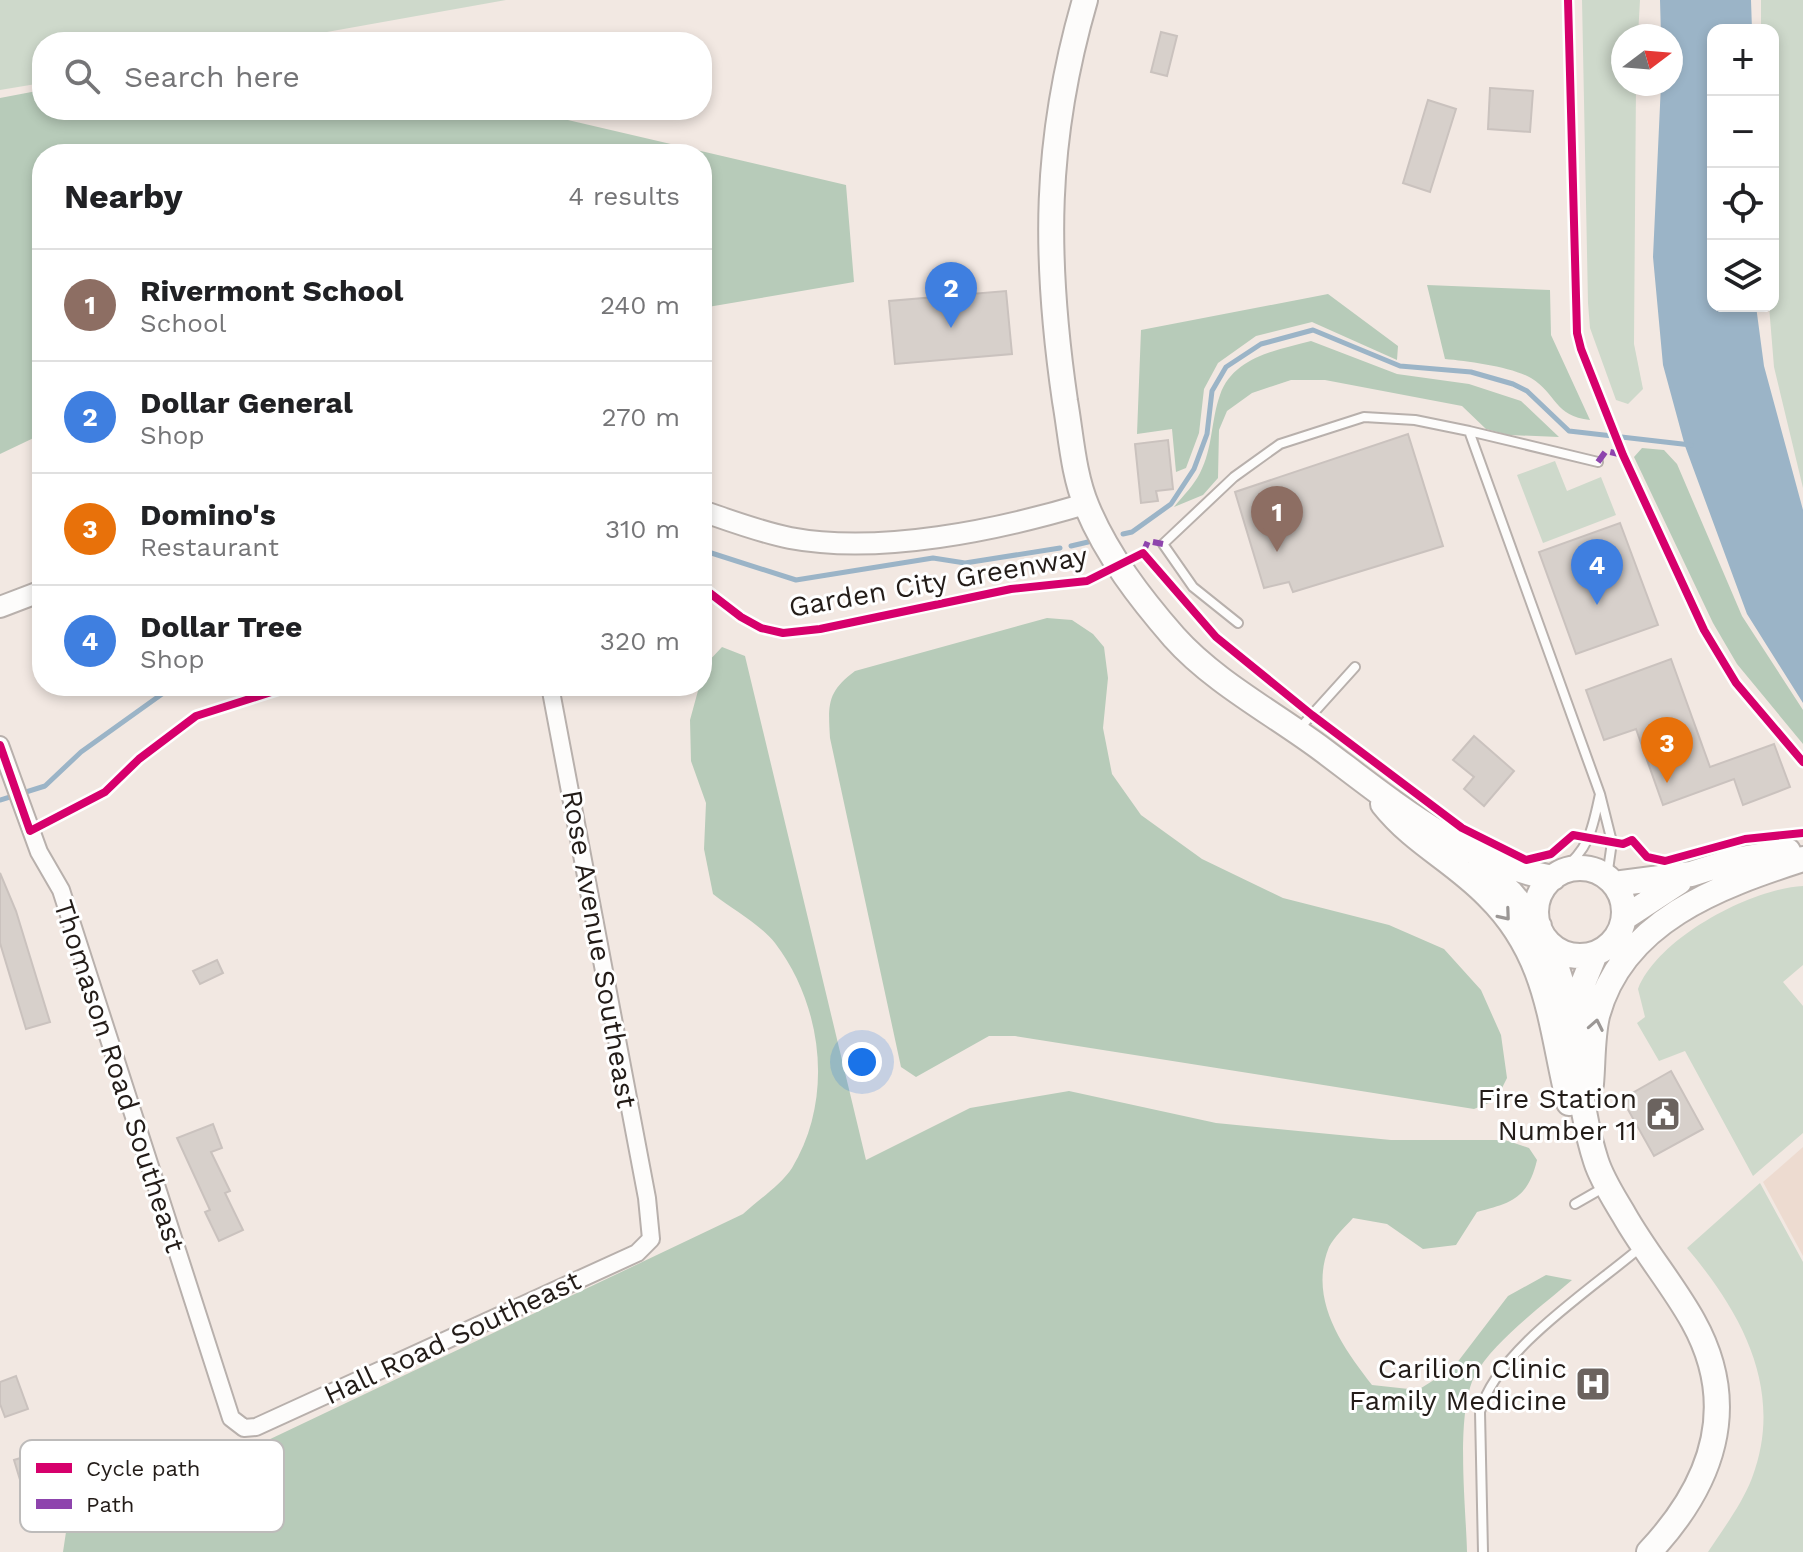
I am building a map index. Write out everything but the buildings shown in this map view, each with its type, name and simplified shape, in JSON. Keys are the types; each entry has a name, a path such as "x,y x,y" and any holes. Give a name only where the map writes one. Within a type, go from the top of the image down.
{"main road":[{"path":"1085,0 1055,148 1049,256 1052,311 1074,460 1085,504 1120,566 1177,640 1368,784 1457,845 1511,893 1559,951 1578,956 1595,954 1612,944 1624,918 1622,899 1610,880"},
{"path":"1368,784 1404,831 1448,860 1489,896 1514,925 1532,956 1548,999 1574,1124 1642,1247 1693,1320 1708,1350 1718,1402 1711,1456 1700,1482 1675,1522 1649,1552"},
{"path":"1457,845 1505,868 1557,875 1589,869 1610,880 1639,884 1782,851 1803,852"},
{"path":"1589,1130 1597,1014 1626,954 1665,917 1751,875 1803,859"},
{"path":"1624,918 1691,874"},
{"path":"1557,875 1538,900 1542,932 1561,971 1596,1162"},
{"path":"1574,1038 1584,981 1595,954"}],"street":[{"path":"712,514 789,538 871,543 957,532 1085,504"},
{"path":"0,607 32,595"},
{"name":"Rose Avenue Southeast","path":"552,696 649,1212"},
{"name":"Thomason Road Southeast","path":"0,745 39,852 61,890 229,1412"},
{"name":"Hall Road Southeast","path":"229,1412 237,1425 256,1427 637,1253 651,1239 649,1212"}],"lane":[{"path":"1238,623 1193,587 1163,544 1234,477 1280,444 1364,417 1415,420 1598,462"},
{"path":"1469,431 1600,794 1612,842 1610,880"},
{"path":"1297,731 1355,667"},
{"path":"1557,875 1581,855 1591,838 1600,794"},
{"path":"1575,1204 1607,1185"},
{"path":"1483,1552 1480,1412 1495,1375 1509,1357 1642,1247"}],"shaded area":[{"path":"1803,1147 1803,1256 1763,1182"}],"green space":[{"path":"0,0 506,0 327,32 32,32 32,85 0,90"},
{"path":"1582,0 1640,0 1639,24 1611,24 1611,96 1636,96 1634,344 1643,389 1628,404 1616,400 1590,328"},
{"path":"1761,0 1803,0 1803,488 1774,367 1769,312 1779,312 1779,24 1761,24"},
{"path":"32,92 32,120 568,120 671,144 32,144 32,439 0,454 0,98"},
{"path":"712,154 846,185 854,282 712,306"},
{"path":"1427,285 1550,290 1551,335 1590,420 1569,414 1540,384 1523,374 1490,365 1445,359"},
{"path":"1328,294 1398,346 1397,360 1312,322 1256,336 1218,363 1204,389 1199,433 1186,468 1176,472 1172,429 1137,434 1141,330"},
{"path":"1311,341 1397,374 1469,384 1521,401 1559,437 1509,435 1486,429 1462,406 1325,380 1291,380 1252,393 1227,411 1219,430 1218,478 1203,495 1174,507 1200,473 1226,382 1258,357"},
{"path":"1642,448 1664,450 1677,464 1742,616 1803,710 1803,744 1737,664 1713,623 1634,457"},
{"path":"1555,461 1567,491 1601,477 1616,515 1543,543 1517,475"},
{"path":"1047,618 1072,620 1093,634 1104,647 1108,678 1103,728 1112,774 1141,815 1202,859 1283,898 1389,925 1444,949 1481,990 1501,1035 1507,1078 1496,1100 1474,1109 1015,1036 989,1036 916,1077 901,1067 830,738 831,700 834,692 855,671"},
{"path":"722,647 745,656 866,1160 970,1108 1069,1091 1216,1123 1391,1140 1505,1140 1529,1148 1537,1160 1523,1191 1509,1202 1477,1212 1456,1245 1423,1249 1387,1224 1353,1218 1331,1243 1324,1266 1325,1303 1331,1321 1372,1385 1418,1390 1453,1368 1508,1296 1546,1275 1572,1280 1506,1337 1475,1375 1465,1412 1463,1436 1467,1552 63,1552 66,1532 284,1532 284,1440 268,1440 743,1214 792,1168 814,1113 818,1083 813,1024 804,995 775,943 754,923 713,894 704,849 706,803 691,761 690,720 697,696 712,696 712,658"},
{"path":"1803,886 1803,965 1783,982 1803,1006 1803,1133 1753,1176 1685,1051 1659,1061 1637,1023 1645,1017 1638,989 1665,952 1708,920 1758,896"},
{"path":"1760,1183 1803,1262 1803,1552 1708,1552 1748,1488 1761,1446 1764,1414 1760,1384 1740,1326 1725,1299 1687,1248"}],"water":[{"path":"1660,0 1751,0 1752,24 1707,24 1707,312 1757,312 1764,366 1803,510 1803,703 1747,614 1685,446 1663,365 1653,257 1660,96 1683,96 1683,24 1661,24"}],"waterway":[{"path":"1123,534 1132,532 1171,504 1194,469 1207,434 1212,391 1226,367 1261,344 1313,330 1400,366 1471,372 1513,384 1527,391 1569,431 1691,445"},
{"path":"1071,546 1088,542"},
{"path":"712,553 796,580 933,558 965,563 1060,548"},
{"path":"0,800 45,786 81,752 159,696"}],"marked path":[{"path":"1598,462 1606,451 1623,455"},
{"path":"1143,553 1148,541 1163,544"}],"cycle path":[{"path":"1568,0 1577,333 1581,349 1623,455 1704,630 1736,683 1803,762"},
{"name":"Garden City Greenway","path":"712,595 761,628 783,633 820,629 1011,589 1087,581 1143,553 1216,637 1312,715 1462,828 1526,860 1551,854 1573,835 1623,844 1632,840 1647,857 1665,861 1745,839 1803,833"},
{"path":"0,745 30,831 105,792 139,759 196,716 259,696"}],"place":[{"name":"Dollar General","path":"951,328"},
{"name":"Rivermont School","path":"1277,552"},
{"name":"Dollar Tree","path":"1597,605"},
{"name":"Domino's","path":"1667,783"},
{"name":"Fire Station Number 11","path":"1663,1114"},
{"name":"Carilion Clinic Family Medicine","path":"1593,1384"}]}
